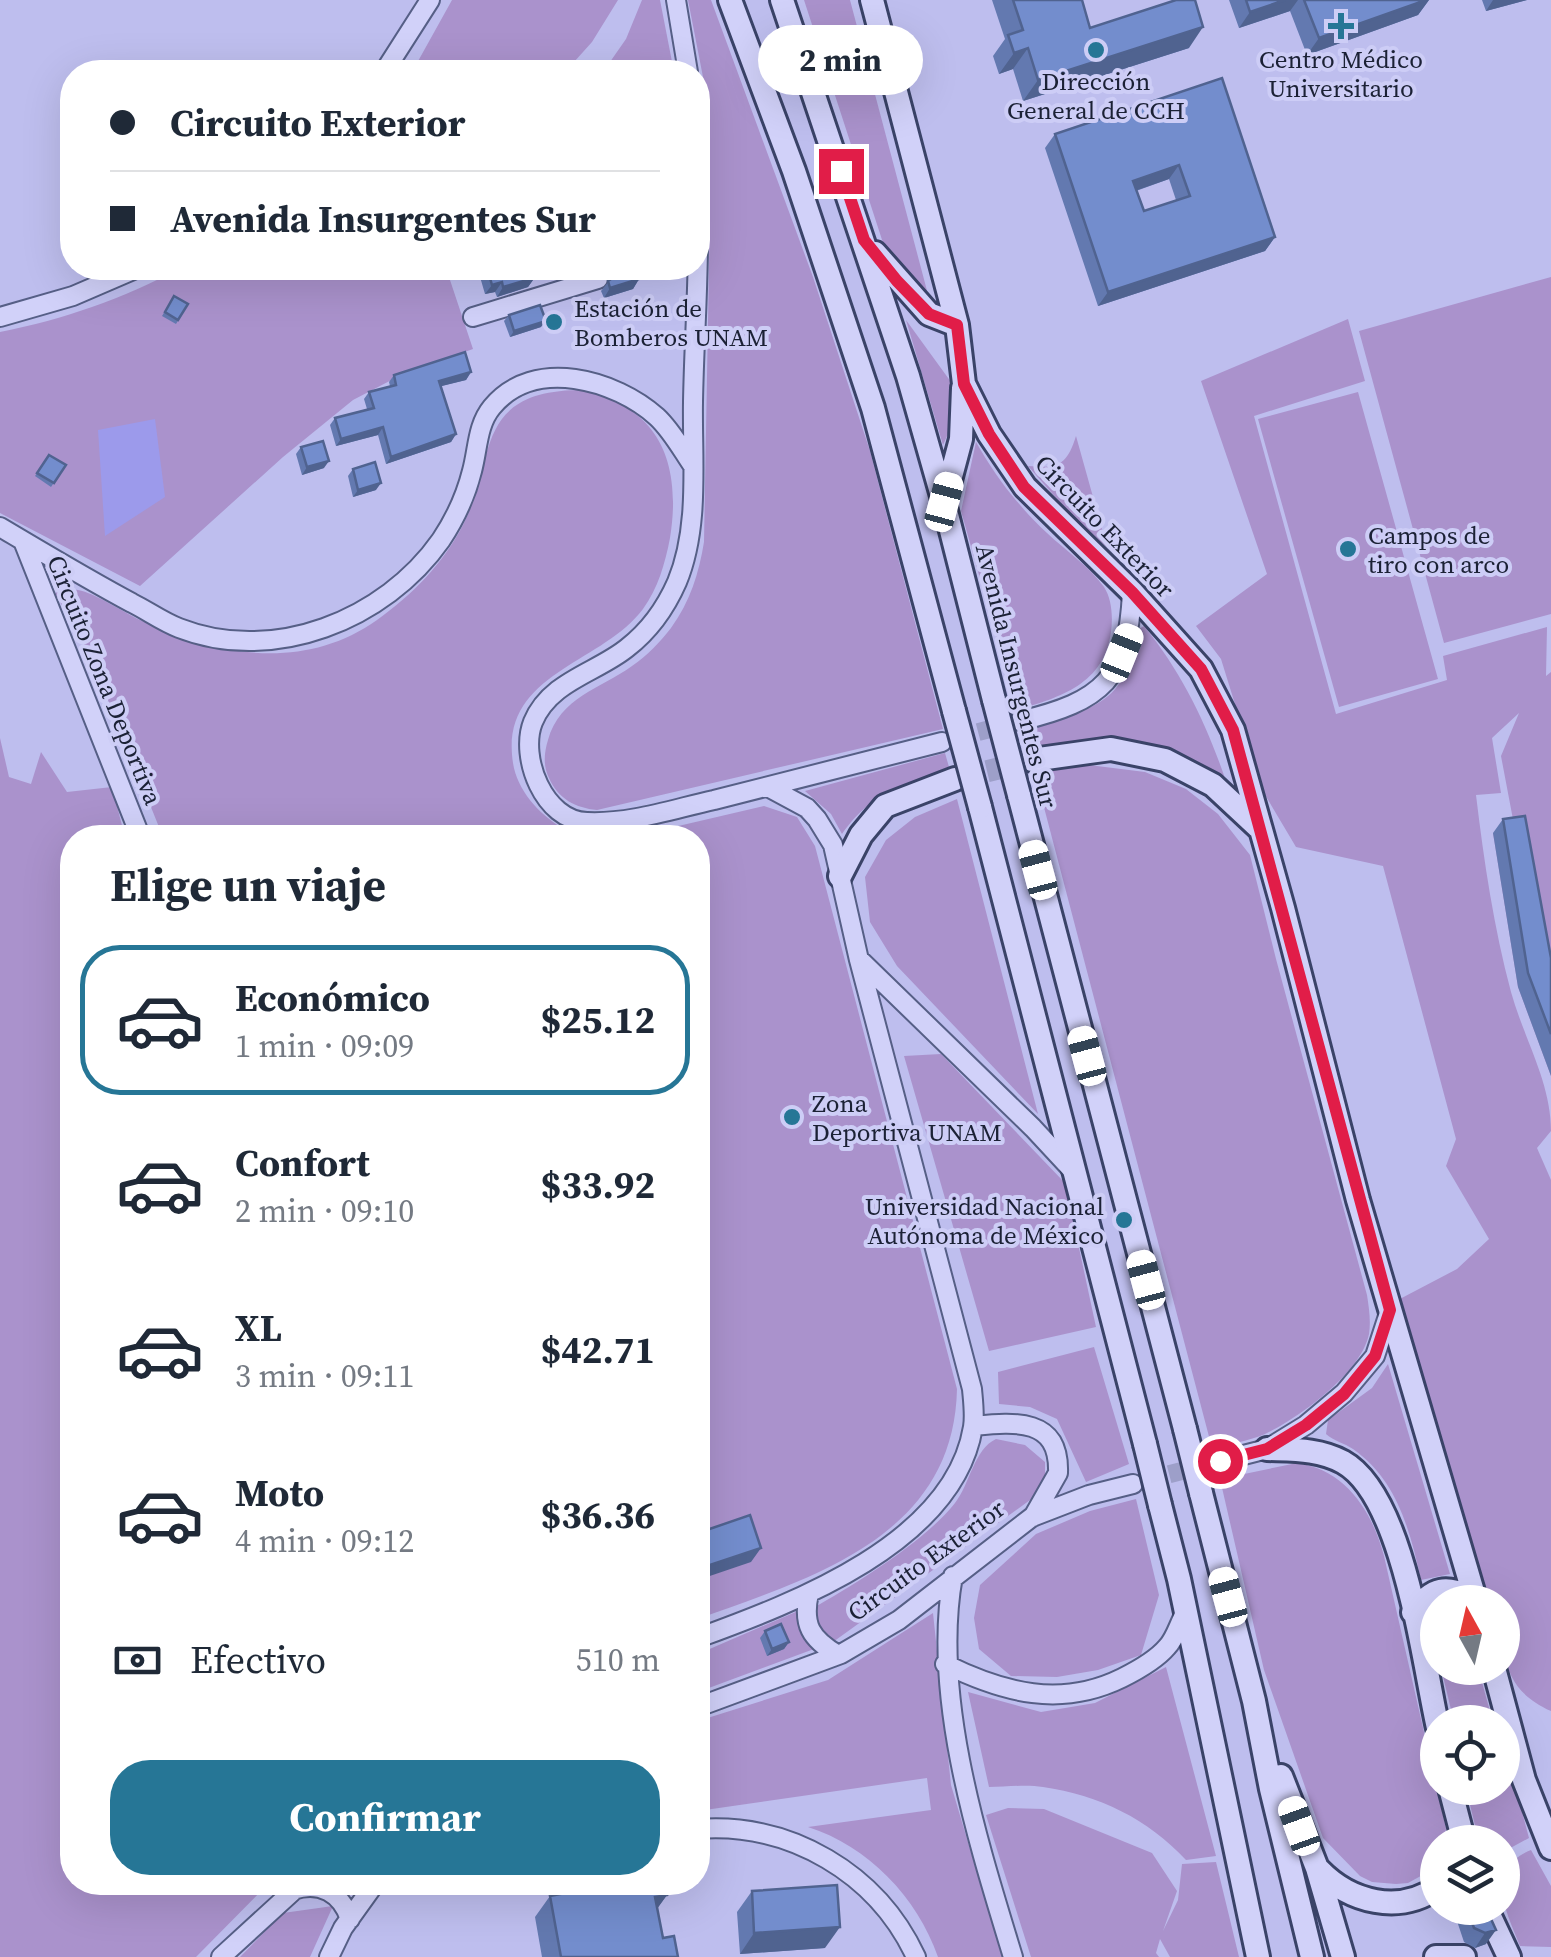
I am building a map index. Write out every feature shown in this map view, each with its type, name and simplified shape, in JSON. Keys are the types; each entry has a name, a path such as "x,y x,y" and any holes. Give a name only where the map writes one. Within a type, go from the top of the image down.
{"main road":[{"path":"730,0 794,172 895,482 1145,1444 1258,1957"},
{"name":"Avenida Insurgentes Sur","path":"782,0 864,240 944,502 1185,1429 1254,1702 1312,1957"},
{"name":"Circuito Exterior","path":"874,4 957,325 964,384 989,434 1024,487 1132,592 1201,669 1233,730 1358,1200 1470,1585"},
{"path":"864,240 929,314 957,325"},
{"path":"944,502 961,439 964,384"},
{"path":"1032,760 1111,748 1165,760 1212,785 1258,827"},
{"path":"840,876 861,835 886,806 955,779"},
{"path":"1267,1449 1313,1450 1346,1463 1373,1491 1398,1544 1433,1705"},
{"path":"1413,1612 1420,1604"},
{"path":"1254,1702 1317,1868 1343,1957"},
{"path":"1520,1779 1551,1848"},
{"path":"1317,1868 1334,1886 1355,1896 1382,1902 1420,1897"},
{"path":"1494,1925 1509,1957"},
{"path":"1436,1957 1464,1957"}],"street":[{"path":"392,60 430,0"},
{"path":"676,0 686,60"},
{"path":"0,317 60,300 109,280"},
{"path":"473,317 595,280"},
{"path":"697,280 693,466 684,560 669,599 631,644 559,689 544,704 533,723 529,748 540,787 559,809 584,823 643,817 942,742"},
{"path":"10,534 178,628 228,639 280,639 354,616 414,573 456,514 469,481 478,434 488,413 514,388 572,378 618,391 666,427 693,466"},
{"name":"Circuito Zona Deportiva","path":"10,534 135,825"},
{"path":"1020,721 1058,711 1090,696 1115,672 1130,634 1132,592"},
{"path":"710,1633 809,1593 850,1571 922,1519 958,1470 974,1426 972,1389 859,960 833,845 818,819 795,799 768,787"},
{"path":"859,960 1033,1128 1075,1174"},
{"path":"1220,1461 1267,1449 1306,1425 1359,1378 1375,1356 1390,1310"},
{"path":"974,1426 1020,1422 1038,1429 1052,1443 1058,1473 1032,1517"},
{"name":"Circuito Exterior","path":"710,1703 838,1655 899,1620 1032,1517 1089,1495 1133,1484"},
{"path":"953,1576 946,1624 946,1664 978,1841 1013,1957"},
{"path":"809,1593 805,1610 809,1632 838,1655"},
{"path":"946,1664 1004,1688 1040,1696 1097,1690 1139,1670 1168,1647 1185,1613"},
{"path":"710,1828 750,1830 798,1844 842,1868 880,1902 916,1957"},
{"path":"222,1957 288,1895"},
{"path":"335,1895 350,1919"},
{"path":"329,1957 368,1895"}],"shaded area":[{"path":"452,0 618,0 576,60 419,60"},
{"path":"642,0 660,0 672,60 611,60 626,39"},
{"path":"688,0 711,0 813,277 870,451 943,729 597,810 568,801 557,792 546,769 548,740 554,725 571,704 638,662 667,633 688,598 704,542 710,60 700,60"},
{"path":"804,0 850,0 930,302 885,249"},
{"path":"1551,277 1551,614 1444,643 1359,331"},
{"path":"156,280 450,280 473,349 405,373 353,400 283,457 140,586 0,513 0,332 93,307"},
{"path":"1348,319 1365,381 1254,416 1336,714 1447,680 1443,656 1547,627 1546,676 1551,672 1551,1076 1518,987 1493,833 1515,830 1501,756 1519,713 1492,738 1501,793 1476,795 1505,968 1550,1113 1551,1131 1537,1148 1551,1180 1551,1711 1534,1702 1517,1685 1520,1585 1481,1585 1396,1301 1457,1269 1489,1239 1446,1166 1456,1139 1383,866 1296,847 1261,788 1221,659 1196,626 1267,574 1201,381"},
{"path":"906,320 951,382 948,434 943,445"},
{"path":"578,390 606,398 629,409 646,424 668,462 673,511 663,566 643,609 625,628 537,689 522,709 513,733 513,763 519,783 537,808 558,825 158,825 89,653 55,593 85,592 169,632 229,650 290,652 320,647 349,636 377,620 426,578 463,525 486,454 504,416 520,403 544,394"},
{"name":"Campos de tiro con arco","path":"1358,392 1438,679 1339,707 1258,419"},
{"path":"1076,436 1107,547 1079,524 1028,466 1060,463"},
{"path":"976,442 1026,512 1098,580 1107,592 1111,609 1107,650 1090,676 1049,700 1017,710 961,511"},
{"path":"1144,626 1193,701 1227,784 1179,754 1132,741 1084,742 1028,753 1022,727 1101,701 1125,676 1139,629"},
{"path":"0,738 9,777 31,784 41,752 67,792 112,787 122,825 60,825 60,1895 257,1895 196,1957 0,1957"},
{"path":"945,753 951,774 890,792 866,807 842,834 831,814 805,791"},
{"path":"1089,765 1145,772 1186,789 1218,814 1250,855 1367,1295 1369,1334 1364,1349 1342,1379 1279,1427 1252,1439 1212,1448 1035,773"},
{"path":"957,799 1038,1114 897,966 870,922 865,877 886,840 915,817"},
{"name":"Zona Deportiva UNAM","path":"764,806 797,817 815,846 957,1389 950,1439 932,1481 904,1515 870,1543 830,1567 710,1615 710,825 683,825"},
{"path":"941,1054 1065,1183 1096,1327 989,1351 904,1056"},
{"path":"1094,1347 1129,1464 1086,1482 1057,1419 1030,1407 999,1404 998,1372"},
{"path":"1388,1364 1450,1574 1421,1580 1406,1525 1391,1491 1368,1461 1326,1434 1328,1420 1372,1388"},
{"path":"996,1439 1025,1445 1045,1462 1045,1480 1037,1495 833,1642 818,1633 813,1608 889,1561 926,1532 955,1503 982,1451"},
{"path":"1297,1463 1314,1467 1343,1484 1372,1523 1384,1556 1420,1715 1420,1805 1441,1805 1445,1825 1420,1825 1420,1876 1408,1883 1372,1882 1360,1876 1323,1838 1264,1670 1220,1479"},
{"path":"1136,1499 1159,1595 1141,1655 1098,1670 1057,1677 1011,1676 979,1649 974,1618 980,1585 1036,1534 1090,1511"},
{"path":"798,1611 801,1634 814,1649 710,1688 710,1649"},
{"path":"933,1613 951,1785 1002,1957 938,1957 917,1914 888,1877 851,1847 808,1827 931,1810 927,1778 710,1809 710,1717 828,1680"},
{"path":"1166,1667 1216,1856 1186,1860 1139,1821 1084,1796 1036,1786 989,1787 968,1692 1041,1712 1095,1703"},
{"path":"1445,1685 1483,1685 1488,1705 1450,1705"},
{"path":"1520,1804 1529,1838 1520,1843 1520,1825 1475,1825 1470,1805"},
{"path":"1008,1808 1044,1809 1152,1853 1177,1891 1163,1931 1178,1900 1182,1864 1216,1862 1239,1957 1170,1957 1160,1939 1156,1953 1159,1957 1031,1957 986,1815"},
{"path":"1531,1850 1551,1886 1551,1947 1520,1946 1512,1925 1520,1925 1520,1856"},
{"path":"333,1906 310,1957 240,1957 283,1913"}],"sand":[{"path":"155,419 165,497 105,536 98,430"}],"building":[{"path":"1013,0 1082,0 1090,28 1176,0 1195,0 1203,27 1038,80 1028,48 1014,53 1008,35 1023,30"},
{"path":"1246,0 1285,0 1250,12"},
{"path":"1304,0 1426,0 1319,38"},
{"path":"1222,78 1275,237 1108,292 1055,134","holes":["1179,165 1190,196 1144,211 1133,181"]},
{"path":"491,280 527,280 503,287 502,282 492,285"},
{"path":"610,280 636,280 610,288"},
{"path":"174,296 188,304 178,320 165,312"},
{"path":"540,305 546,321 514,331 509,315"},
{"path":"465,352 471,372 439,381 456,434 391,457 383,427 341,439 335,418 374,408 369,392 396,385 394,375"},
{"path":"323,441 329,461 307,467 301,447"},
{"path":"49,455 66,465 54,483 37,473"},
{"path":"375,462 381,483 358,490 353,469"},
{"path":"1525,816 1551,958 1551,1034 1528,973 1503,819"},
{"path":"750,1515 761,1548 710,1565 710,1529"},
{"path":"781,1624 789,1642 772,1649 765,1631"},
{"path":"837,1885 840,1927 754,1933 752,1891"},
{"path":"667,1895 655,1897 663,1938 674,1936 678,1957 561,1957 550,1896"},
{"path":"1473,1925 1494,1925 1496,1930 1485,1933"}],"tunnel":[{"path":"952,739 1009,724"},
{"path":"955,779 1029,761"},
{"path":"1143,1481 1220,1461"}],"place":[{"name":"Centro Médico Universitario","path":"1341,26"},
{"name":"Dirección General de CCH","path":"1096,50"},
{"name":"Estación de Bomberos UNAM","path":"554,322"},
{"name":"Campos de tiro con arco","path":"1348,549"},
{"name":"Zona Deportiva UNAM","path":"792,1117"},
{"name":"Universidad Nacional Autónoma de México","path":"1124,1220"}],"route":[{"path":"841,171 864,240 929,314 957,325 964,384 989,434 1024,487 1132,592 1201,669 1233,730 1390,1310 1375,1356 1344,1394 1306,1425 1267,1449 1220,1461"}]}
